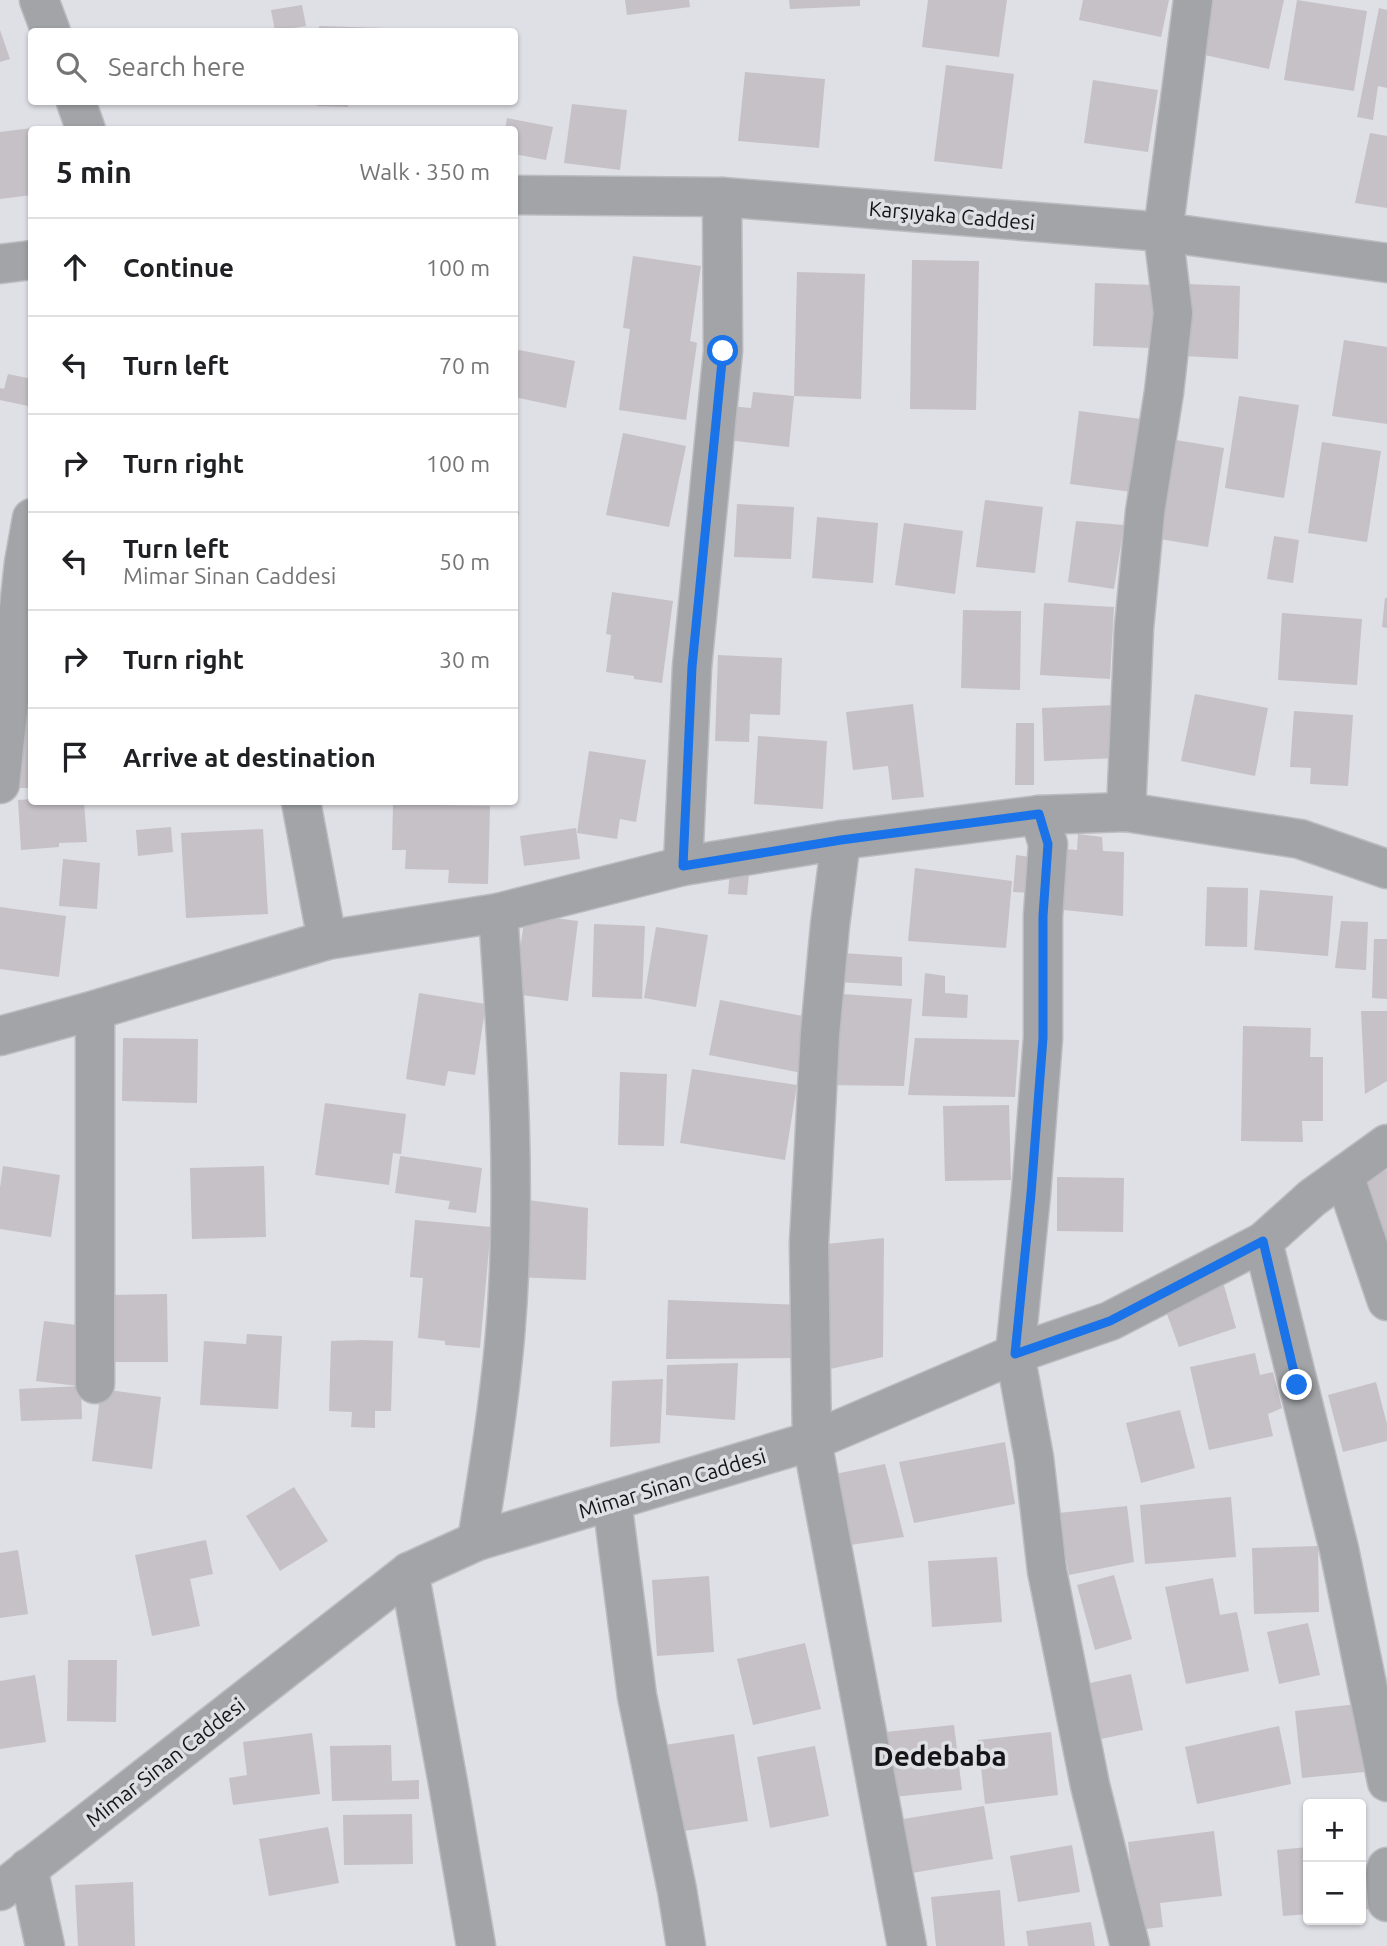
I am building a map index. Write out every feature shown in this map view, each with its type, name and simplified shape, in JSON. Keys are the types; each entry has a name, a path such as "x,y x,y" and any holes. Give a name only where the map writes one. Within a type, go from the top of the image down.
{"street":[{"path":"39,0 50,28"},
{"path":"1126,812 1134,628 1145,512 1164,392 1172,313 1163,232 1193,0"},
{"path":"77,105 85,126"},
{"name":"Karşıyaka Caddesi","path":"518,195 722,197 1163,232 1387,263"},
{"path":"683,866 692,667 723,351 722,197"},
{"path":"0,264 28,260"},
{"path":"0,784 28,540"},
{"path":"302,805 327,940"},
{"path":"0,1036 327,940 498,913 683,866 841,840 1039,814 1126,812 1300,839 1387,869"},
{"path":"1039,814 1048,844 1043,916 1043,1038 1015,1354 1034,1458 1047,1571 1090,1785 1130,1946"},
{"path":"841,840 820,1034 809,1242 812,1441 907,1946"},
{"path":"477,1541 491,1460 505,1336 511,1200 507,1042 498,913"},
{"path":"95,1010 95,1384"},
{"name":"Mimar Sinan Caddesi","path":"14,1880 409,1572 477,1541 812,1441 1015,1354 1110,1321 1263,1241 1312,1198 1387,1144"},
{"path":"1344,1175 1387,1301"},
{"path":"1263,1241 1339,1549 1387,1782"},
{"path":"612,1501 637,1696 686,1946"},
{"path":"409,1572 476,1946"},
{"path":"1387,1867 1387,1902"},
{"path":"14,1880 45,1946"}],"building":[{"path":"625,0 689,0 690,7 627,15"},
{"path":"789,0 860,0 860,6 790,9"},
{"path":"928,0 1007,0 999,57 922,47"},
{"path":"1083,0 1169,0 1161,37 1079,20"},
{"path":"1211,0 1284,0 1269,69 1200,54"},
{"path":"1297,0 1367,11 1354,91 1284,80"},
{"path":"302,5 306,26 274,28 271,10"},
{"path":"1379,8 1387,10 1387,88 1378,86 1373,120 1357,117"},
{"path":"319,26 385,28 319,28"},
{"path":"0,30 10,59 0,62"},
{"path":"946,65 1014,74 1002,169 934,161"},
{"path":"745,72 825,79 819,148 738,141"},
{"path":"1093,80 1158,90 1148,152 1084,143"},
{"path":"572,104 627,110 620,170 564,163"},
{"path":"348,105 348,107 317,106"},
{"path":"507,118 553,127 546,160 518,155 518,126 506,126"},
{"path":"28,128 28,196 0,199 0,132"},
{"path":"1370,133 1387,136 1387,208 1355,203"},
{"path":"633,256 701,266 690,341 697,343 686,420 619,410 630,329 623,328"},
{"path":"912,260 979,261 976,410 910,409"},
{"path":"797,272 865,274 861,399 794,396"},
{"path":"1095,283 1155,285 1152,348 1093,346"},
{"path":"1187,284 1240,286 1238,359 1184,356"},
{"path":"1344,340 1387,347 1387,424 1332,416"},
{"path":"518,350 575,361 566,408 518,398"},
{"path":"8,374 28,378 28,406 0,400 0,388 4,389"},
{"path":"753,392 794,396 789,447 727,440 730,406 751,408"},
{"path":"1239,396 1299,405 1284,498 1225,488"},
{"path":"1079,411 1141,419 1132,492 1070,484"},
{"path":"623,433 686,446 669,527 606,515"},
{"path":"1170,439 1224,448 1208,547 1154,538"},
{"path":"1322,442 1381,451 1367,542 1308,533"},
{"path":"985,500 1043,507 1035,573 976,567"},
{"path":"737,504 794,507 791,559 734,557"},
{"path":"817,517 878,523 873,583 812,578"},
{"path":"1076,521 1124,525 1114,589 1068,582"},
{"path":"904,523 963,531 955,594 895,585"},
{"path":"1274,536 1299,540 1293,583 1267,579"},
{"path":"612,592 673,601 662,683 606,672 611,635 606,634"},
{"path":"1387,598 1387,628 1382,627"},
{"path":"1044,603 1114,607 1110,679 1040,675"},
{"path":"963,610 1021,611 1020,690 961,688"},
{"path":"1282,613 1362,619 1357,685 1278,680"},
{"path":"718,655 782,658 780,715 750,714 749,742 715,741"},
{"path":"1195,694 1268,708 1255,776 1181,761"},
{"path":"913,704 924,797 892,800 888,766 853,770 846,712"},
{"path":"1117,705 1119,758 1044,761 1042,708"},
{"path":"1294,711 1353,715 1348,786 1310,784 1311,768 1290,767"},
{"path":"13,716 28,716 28,788 14,788"},
{"path":"1016,723 1034,723 1034,785 1015,785"},
{"path":"758,736 827,741 823,809 754,804"},
{"path":"589,751 646,760 636,822 620,819 617,839 577,833"},
{"path":"28,799 28,805 84,805 87,842 59,843 59,847 21,850 18,800"},
{"path":"393,805 490,806 488,884 448,883 449,870 405,869 406,850 392,850"},
{"path":"171,827 173,852 138,856 136,830"},
{"path":"576,828 580,859 524,866 520,836"},
{"path":"263,829 268,914 186,918 181,833"},
{"path":"1078,834 1102,837 1103,851 1124,852 1123,916 1054,909 1054,848 1077,850"},
{"path":"1016,855 1038,858 1035,893 1013,892"},
{"path":"63,859 100,863 97,909 59,906"},
{"path":"915,868 1012,881 1006,948 908,941"},
{"path":"730,872 749,874 747,895 728,894"},
{"path":"1207,887 1248,888 1247,947 1205,946"},
{"path":"1260,890 1333,896 1328,956 1254,950"},
{"path":"0,907 66,916 59,977 0,969"},
{"path":"525,914 578,921 568,1001 514,994"},
{"path":"1341,921 1368,922 1366,970 1335,968"},
{"path":"594,924 645,926 642,999 592,997"},
{"path":"656,927 708,935 696,1007 644,998"},
{"path":"1374,939 1387,939 1387,999 1372,998"},
{"path":"842,953 902,957 902,986 839,982"},
{"path":"925,973 945,976 945,993 968,995 967,1018 922,1016"},
{"path":"419,993 486,1004 475,1075 448,1071 445,1086 406,1079"},
{"path":"828,993 912,999 904,1086 821,1085"},
{"path":"720,1000 813,1018 802,1073 709,1055"},
{"path":"1361,1011 1387,1011 1387,1081 1365,1094"},
{"path":"1243,1026 1311,1028 1310,1057 1323,1057 1323,1121 1302,1121 1303,1142 1241,1141"},
{"path":"123,1038 198,1039 197,1103 122,1101"},
{"path":"915,1038 1019,1040 1015,1097 908,1095"},
{"path":"692,1069 797,1085 785,1160 680,1143"},
{"path":"620,1072 667,1074 664,1146 618,1145"},
{"path":"325,1103 406,1114 401,1154 393,1153 389,1185 315,1175"},
{"path":"1009,1105 1011,1180 945,1181 943,1106"},
{"path":"400,1156 482,1168 476,1213 448,1209 450,1201 395,1193"},
{"path":"3,1166 60,1175 51,1237 0,1229"},
{"path":"264,1166 266,1237 192,1239 190,1168"},
{"path":"1387,1170 1387,1253 1361,1177"},
{"path":"1057,1177 1124,1178 1123,1232 1057,1231"},
{"path":"521,1199 588,1208 586,1280 516,1277"},
{"path":"415,1220 491,1227 480,1348 445,1345 445,1341 418,1338 423,1278 410,1277"},
{"path":"884,1238 883,1357 826,1370 826,1244"},
{"path":"1223,1282 1236,1328 1179,1347 1164,1306"},
{"path":"167,1294 168,1362 110,1362 109,1295"},
{"path":"668,1300 804,1305 804,1358 666,1359"},
{"path":"44,1321 85,1326 78,1386 36,1381"},
{"path":"247,1334 282,1336 278,1409 200,1405 204,1341 246,1344"},
{"path":"331,1341 393,1341 391,1411 375,1411 375,1428 351,1427 352,1412 329,1411"},
{"path":"1255,1353 1260,1375 1273,1372 1282,1408 1268,1414 1273,1436 1209,1450 1190,1367"},
{"path":"738,1363 735,1420 666,1415 667,1365"},
{"path":"663,1379 660,1443 610,1447 612,1381"},
{"path":"1376,1382 1387,1424 1387,1441 1343,1452 1328,1395"},
{"path":"81,1386 82,1419 21,1421 19,1389"},
{"path":"101,1389 161,1397 152,1469 92,1461"},
{"path":"1180,1410 1195,1468 1141,1483 1126,1423"},
{"path":"1005,1442 1015,1504 914,1523 899,1462"},
{"path":"885,1464 904,1537 837,1547 825,1476"},
{"path":"294,1487 328,1541 280,1571 246,1516"},
{"path":"1231,1497 1236,1557 1145,1564 1140,1505"},
{"path":"1127,1506 1134,1562 1069,1575 1058,1513"},
{"path":"206,1540 213,1574 190,1579 200,1626 152,1636 135,1555"},
{"path":"1318,1546 1319,1612 1254,1614 1252,1548"},
{"path":"18,1550 28,1614 0,1618 0,1553"},
{"path":"997,1557 1002,1622 932,1627 928,1561"},
{"path":"1114,1575 1132,1639 1095,1650 1077,1585"},
{"path":"709,1576 714,1652 657,1656 652,1580"},
{"path":"1213,1578 1220,1615 1237,1612 1249,1671 1186,1684 1165,1587"},
{"path":"1308,1623 1320,1675 1279,1684 1267,1632"},
{"path":"805,1643 821,1709 753,1725 737,1659"},
{"path":"68,1660 117,1660 116,1722 67,1721"},
{"path":"1131,1674 1143,1730 1101,1739 1090,1683"},
{"path":"35,1675 46,1742 0,1749 0,1681"},
{"path":"1357,1704 1364,1772 1302,1778 1295,1711"},
{"path":"954,1725 962,1790 893,1797 885,1732"},
{"path":"1279,1726 1291,1784 1197,1804 1185,1747"},
{"path":"1051,1732 1058,1795 985,1804 978,1740"},
{"path":"312,1733 320,1794 233,1805 229,1778 247,1775 243,1742"},
{"path":"734,1734 748,1821 678,1832 665,1745"},
{"path":"391,1745 392,1781 419,1780 419,1799 332,1801 330,1746"},
{"path":"815,1746 829,1816 770,1828 757,1757"},
{"path":"984,1806 993,1859 912,1873 903,1819"},
{"path":"412,1814 413,1864 344,1865 343,1815"},
{"path":"328,1827 339,1883 269,1896 259,1839"},
{"path":"1214,1831 1222,1896 1160,1903 1163,1927 1138,1930 1128,1842"},
{"path":"1072,1845 1080,1892 1018,1902 1010,1856"},
{"path":"1303,1847 1303,1914 1283,1916 1277,1850"},
{"path":"1366,1869 1370,1909 1366,1909"},
{"path":"133,1882 135,1946 78,1946 75,1885"},
{"path":"1000,1890 1005,1946 936,1946 931,1897"},
{"path":"1091,1922 1095,1946 1028,1946 1026,1931"}],"district":[{"name":"Dedebaba","path":"940,1755"}],"route":[{"path":"723,351 692,667 683,866 841,840 1039,814 1048,844 1043,916 1043,1038 1015,1354 1110,1321 1263,1241 1297,1385"}]}
